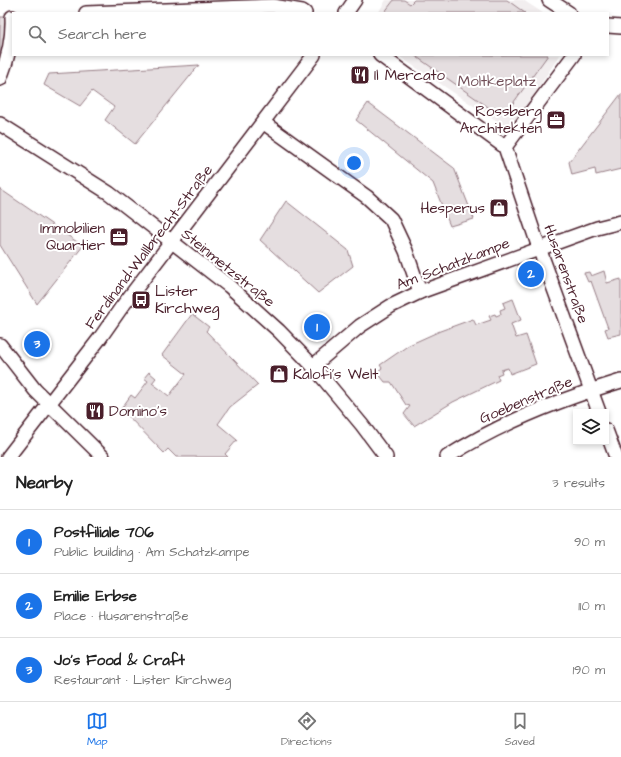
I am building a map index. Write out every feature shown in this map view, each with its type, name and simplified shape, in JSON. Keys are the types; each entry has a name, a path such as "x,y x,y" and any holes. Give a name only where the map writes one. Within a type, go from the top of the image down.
{"street":[{"path":"347,12 355,0"},
{"path":"549,0 567,12"},
{"path":"91,12 119,6 273,6 304,12"},
{"path":"0,79 7,61 12,30 8,17"},
{"path":"609,26 621,27"},
{"name":"Ferdinand-Wallbrecht-Straße","path":"8,457 264,123 313,56"},
{"path":"381,56 505,147 573,56"},
{"path":"264,123 367,197 391,219 406,250 420,292"},
{"name":"Steinmetzstraße","path":"0,124 109,193 229,286 279,331 313,366 362,425 386,457"},
{"name":"Husarenstraße","path":"505,147 539,248 598,409"},
{"name":"Am Schatzkampe","path":"313,366 360,326 391,306 420,292 539,248 597,228 621,222"},
{"path":"0,345 34,390 104,457"},
{"name":"Goebenstraße","path":"447,457 472,441 512,421 591,390 621,381"},
{"path":"609,438 616,457"}],"shaded area":[{"path":"386,0 523,0 541,12 379,12"},
{"name":"Moltkeplatz","path":"399,56 559,56 510,130"}],"green space":[{"path":"394,0 404,0 410,4 414,0 507,0 524,12 385,12"},
{"path":"0,17 12,17 0,79"},
{"name":"Moltkeplatz","path":"415,56 547,56 508,111 498,114"},
{"path":"199,65 135,144 105,120 114,107 92,91 80,106 44,85 49,74"},
{"path":"621,94 621,169 596,175 595,169 572,175 569,162"},
{"path":"368,103 454,168 474,219 450,226 433,183 356,120"},
{"path":"0,189 83,246 37,304 0,245"},
{"path":"286,201 348,250 353,266 318,293 260,240"},
{"path":"604,271 607,283 621,279 621,334 608,337 605,329 608,328 591,281 588,282 584,273 589,272 591,276"},
{"path":"513,299 521,320 511,324 516,338 526,335 536,364 510,374 508,368 501,370 502,373 497,375 499,380 453,402 414,426 404,414 410,406 406,405 391,382 385,382 377,372 382,368 380,365 409,345 440,331 473,319 476,325 491,320 489,316 501,314 500,310 505,308 503,303"},
{"path":"192,314 209,327 206,331 258,385 230,407 218,424 237,440 225,454 228,457 176,457 168,449 164,453 121,409 131,395 135,398 148,381 144,378 149,372 156,378 152,383 169,396 186,374 162,355"}],"place":[{"name":"Il Mercato","path":"360,75"},
{"name":"Rossberg Architekten","path":"556,120"},
{"name":"Hesperus","path":"499,208"},
{"name":"Immobilien Quartier","path":"119,237"},
{"name":"Emilie Erbse","path":"531,274"},
{"name":"Lister Kirchweg","path":"141,300"},
{"name":"Postfiliale 706","path":"317,327"},
{"name":"Jo's Food & Craft","path":"37,344"},
{"name":"Kalofi's Welt","path":"279,374"},
{"name":"Domino's","path":"95,411"}]}
